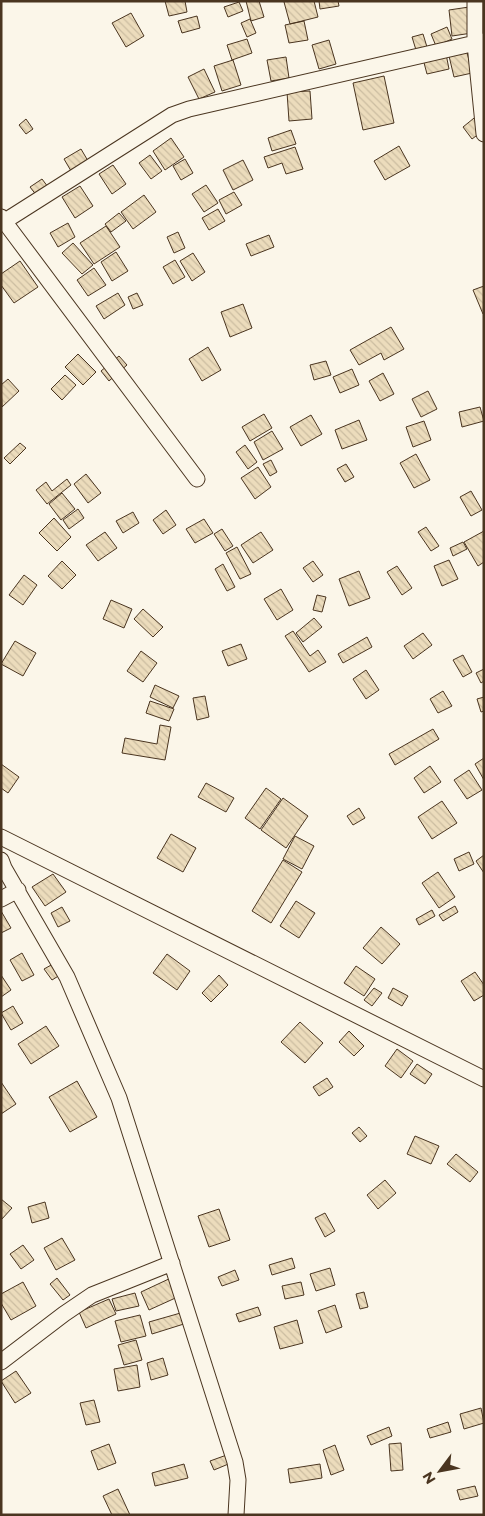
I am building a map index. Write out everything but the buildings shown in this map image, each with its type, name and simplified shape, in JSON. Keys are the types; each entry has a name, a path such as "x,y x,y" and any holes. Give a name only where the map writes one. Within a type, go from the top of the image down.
{"street":[{"path":"475,1 484,134"},
{"path":"196,479 3,219 172,115 189,109 479,42"},
{"path":"1,837 484,1079"},
{"path":"1,860 67,977 119,1098 235,1462 238,1480 236,1515"},
{"path":"1,898 18,890"},
{"path":"1,1362 92,1295 172,1263"}]}
